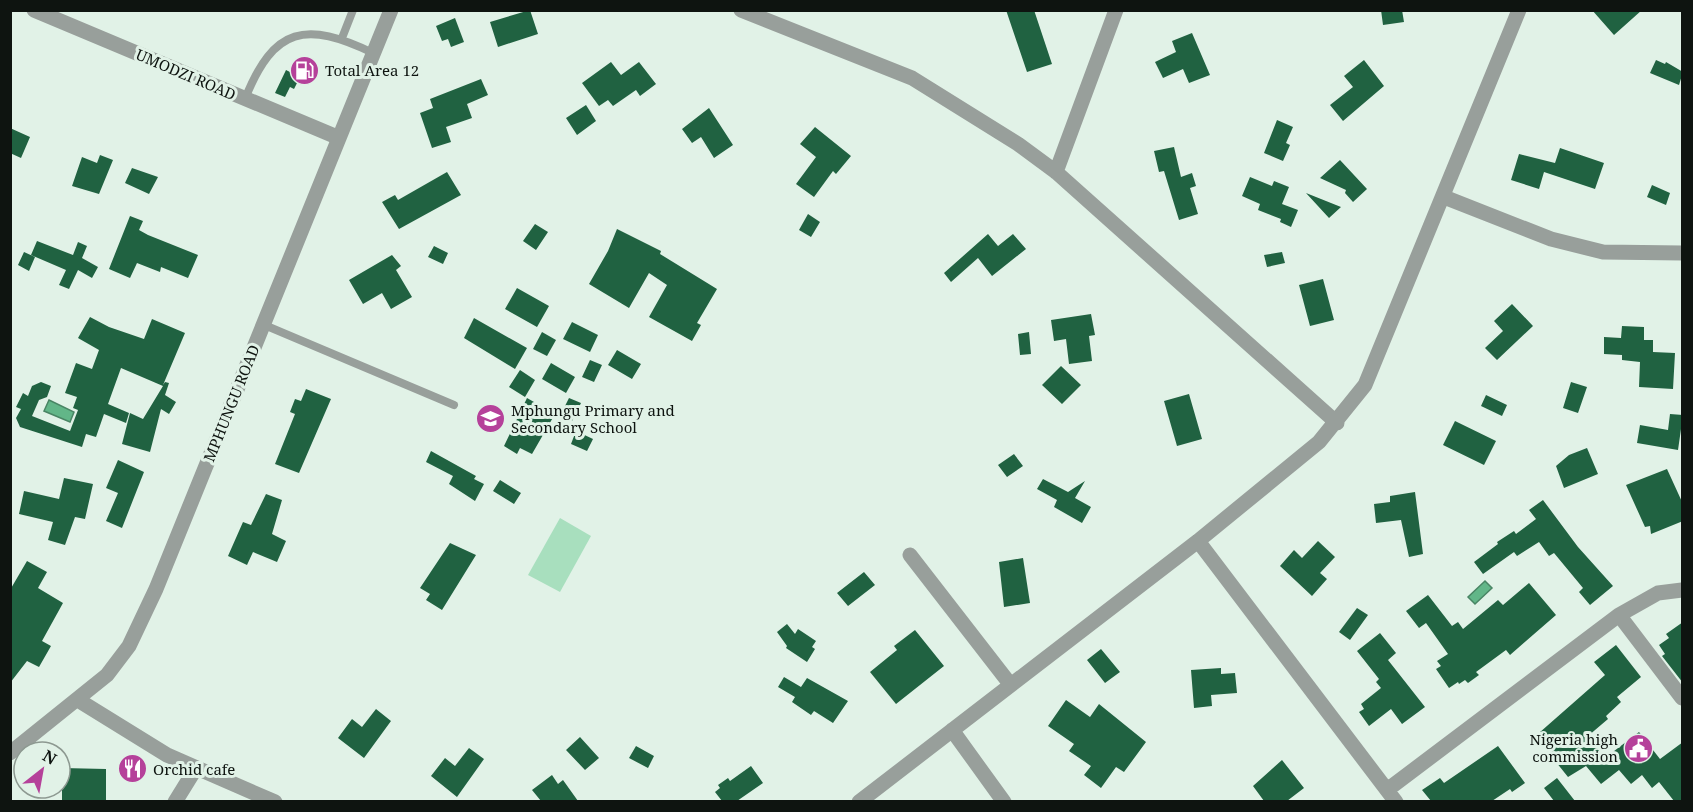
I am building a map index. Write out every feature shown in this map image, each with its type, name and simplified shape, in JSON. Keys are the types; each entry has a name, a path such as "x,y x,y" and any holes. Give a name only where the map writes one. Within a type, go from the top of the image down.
{"street":[{"name":"UMODZI ROAD","path":"34,10 337,137"},
{"name":"MPHUNGU ROAD","path":"10,753 107,675 129,646 156,589 337,137 391,10"},
{"path":"741,10 912,78 1018,144 1056,172 1336,423"},
{"path":"1056,172 1116,10"},
{"path":"859,801 1198,542 1319,442 1336,423 1365,385 1519,10"},
{"path":"1444,197 1551,239 1603,252 1683,253"},
{"path":"1198,542 1391,796 1619,615 1642,599 1658,593 1683,590"},
{"path":"910,555 1010,684"},
{"path":"1619,615 1683,698"},
{"path":"78,700 140,740 196,768 275,801"},
{"path":"952,730 1004,801"},
{"path":"176,801 196,768"}],"lane":[{"path":"342,38 353,10"},
{"path":"245,99 260,63 278,45 294,37 312,33 342,38 373,53"},
{"path":"262,324 454,405"}],"shaded area":[{"path":"49,400 74,412 70,422 44,411"},
{"path":"560,518 591,536 560,592 528,575"},
{"path":"1485,581 1492,588 1475,604 1468,597"}],"building":[{"path":"530,10 538,34 498,47 490,22"},
{"path":"1006,10 1034,10 1052,64 1027,72"},
{"path":"1381,10 1402,10 1404,22 1383,25"},
{"path":"1592,10 1642,10 1614,35"},
{"path":"455,18 464,42 451,47 448,39 442,41 436,26"},
{"path":"1192,33 1210,75 1189,83 1183,69 1163,78 1155,62 1176,52 1172,41"},
{"path":"1364,60 1384,86 1343,121 1330,105 1353,87 1344,76"},
{"path":"1656,60 1665,64 1666,62 1683,72 1679,85 1650,73"},
{"path":"611,62 621,75 639,62 656,84 640,96 636,90 613,106 608,100 599,106 582,83"},
{"path":"286,70 300,77 294,89 290,87 285,97 275,93"},
{"path":"481,79 488,95 467,104 472,118 446,127 451,142 432,148 420,113 433,108 430,99"},
{"path":"586,105 596,121 577,135 566,118"},
{"path":"709,108 733,145 714,158 701,137 692,143 682,129"},
{"path":"1277,120 1293,127 1286,143 1290,145 1283,161 1264,153"},
{"path":"815,127 851,156 836,174 833,171 814,197 796,184 816,157 800,144"},
{"path":"10,128 30,137 21,158 10,153"},
{"path":"1174,147 1181,177 1192,173 1196,186 1190,188 1198,214 1179,220 1164,171 1159,172 1154,151"},
{"path":"1560,148 1604,163 1595,189 1544,172 1539,189 1511,180 1519,154 1555,163"},
{"path":"100,155 113,160 99,194 72,186 82,157 97,163"},
{"path":"1340,160 1367,189 1353,202 1345,193 1346,190 1320,178"},
{"path":"132,168 158,177 149,194 125,183"},
{"path":"447,172 461,195 399,229 382,202 395,195 398,200"},
{"path":"1250,177 1272,186 1274,181 1289,187 1282,204 1298,210 1291,227 1280,222 1281,219 1258,210 1260,204 1242,196"},
{"path":"1652,185 1670,193 1666,205 1647,197"},
{"path":"1306,193 1341,207 1329,218"},
{"path":"808,214 820,222 811,237 799,230"},
{"path":"130,216 143,221 139,230 198,255 188,278 161,267 160,272 137,263 130,278 109,269"},
{"path":"535,224 548,232 536,250 523,241"},
{"path":"617,229 661,251 660,254 717,289 697,323 701,325 692,341 649,317 667,285 649,273 629,308 589,284 608,251"},
{"path":"988,234 998,246 1013,234 1026,249 992,276 978,258 951,282 944,273"},
{"path":"37,241 73,255 78,242 87,246 82,258 98,267 92,278 78,270 69,289 59,285 66,270 31,255"},
{"path":"434,246 448,253 443,264 428,257"},
{"path":"24,252 35,257 29,271 18,265"},
{"path":"1282,252 1285,263 1267,267 1264,255"},
{"path":"392,255 401,266 396,270 412,297 391,309 382,293 363,304 349,280"},
{"path":"1323,279 1334,320 1310,326 1299,285"},
{"path":"517,288 549,306 537,327 505,309"},
{"path":"1512,304 1533,326 1497,360 1485,348 1503,331 1494,321"},
{"path":"1091,314 1095,335 1089,336 1092,361 1069,364 1066,339 1054,341 1051,320"},
{"path":"90,317 109,327 144,339 152,319 185,333 163,385 165,382 169,383 165,395 176,402 169,414 161,409 150,452 122,444 130,413 143,419 163,386 121,368 108,404 129,413 126,423 104,414 96,437 86,434 82,447 20,427 16,418 21,409 16,407 23,393 28,396 32,386 41,382 51,386 47,397 39,400 32,416 70,431 78,410 73,408 77,397 65,393 76,363 92,369 99,350 78,338"},
{"path":"474,318 527,348 515,369 464,338"},
{"path":"572,322 598,335 590,352 563,339"},
{"path":"1622,326 1644,327 1644,340 1653,340 1653,352 1675,353 1673,389 1639,387 1640,362 1622,360 1622,355 1604,354 1604,337 1621,338"},
{"path":"542,332 556,340 547,356 533,349"},
{"path":"1029,332 1031,354 1020,355 1018,334"},
{"path":"617,350 641,364 632,379 608,365"},
{"path":"590,360 602,365 594,382 582,377"},
{"path":"551,363 575,377 566,393 542,379"},
{"path":"1061,366 1081,385 1062,404 1042,385"},
{"path":"520,370 535,380 525,397 509,387"},
{"path":"1571,382 1587,387 1578,413 1563,408"},
{"path":"306,389 331,399 299,473 275,464 295,414 290,412 295,399 301,401"},
{"path":"1189,394 1202,439 1177,446 1164,401"},
{"path":"1486,395 1507,405 1502,416 1481,406"},
{"path":"527,398 555,414 532,454 520,448 517,454 504,446"},
{"path":"569,398 581,403 572,421 560,416"},
{"path":"1670,414 1683,415 1678,450 1637,443 1640,425 1668,430"},
{"path":"1455,421 1496,441 1484,465 1443,445"},
{"path":"576,431 593,439 587,451 571,444"},
{"path":"1587,448 1598,474 1564,488 1556,466 1569,455"},
{"path":"431,451 476,476 474,479 484,484 475,501 449,484 453,476 426,462"},
{"path":"1014,454 1023,466 1007,477 998,465"},
{"path":"118,460 144,472 122,528 106,521 118,493 106,488"},
{"path":"1667,469 1683,504 1683,521 1651,534 1650,526 1645,527 1626,485"},
{"path":"64,478 93,484 85,519 75,517 65,545 48,540 53,522 19,514 24,491 59,499"},
{"path":"1043,479 1068,492 1085,481 1075,498 1091,507 1082,523 1054,507 1057,500 1037,489"},
{"path":"500,480 521,493 514,504 493,491"},
{"path":"1415,492 1423,554 1409,557 1401,520 1376,523 1374,504 1390,502 1390,496"},
{"path":"266,494 282,500 272,534 286,541 277,562 253,552 247,565 228,556 243,522 251,525"},
{"path":"1543,500 1578,547 1613,586 1590,605 1579,592 1583,588 1554,553 1549,556 1539,542 1517,556 1514,552 1483,574 1474,562 1498,544 1497,542 1514,531 1516,534 1536,519 1529,510"},
{"path":"1318,541 1335,557 1320,573 1327,579 1312,596 1280,566 1294,550 1302,558"},
{"path":"450,543 476,555 442,610 426,600 430,594 420,588"},
{"path":"1023,558 1030,603 1004,607 999,562"},
{"path":"27,561 47,572 38,588 63,603 42,641 51,646 39,667 27,661 10,683 10,590"},
{"path":"864,572 875,585 848,606 837,593"},
{"path":"1529,583 1556,615 1510,655 1506,650 1476,672 1479,675 1468,683 1465,680 1449,688 1436,669 1441,666 1437,661 1448,654 1426,623 1419,628 1406,611 1428,595 1452,626 1458,622 1463,629 1498,600 1503,605"},
{"path":"1357,608 1368,615 1350,640 1339,632"},
{"path":"1683,622 1683,683 1662,656 1665,654 1659,645 1669,638 1666,634"},
{"path":"787,624 795,634 798,629 816,641 812,647 815,649 807,662 786,648 787,646 777,632"},
{"path":"915,630 944,666 896,704 870,672 897,650 894,646"},
{"path":"1380,633 1396,653 1388,660 1425,707 1402,724 1391,709 1369,726 1359,712 1364,709 1361,704 1381,688 1376,682 1379,679 1357,651"},
{"path":"1616,645 1641,677 1617,697 1621,702 1606,716 1608,719 1588,736 1605,758 1639,732 1660,759 1683,742 1683,801 1674,801 1659,782 1652,788 1642,775 1631,784 1619,770 1601,784 1586,766 1568,777 1544,747 1548,744 1539,733 1605,675 1594,662"},
{"path":"1101,649 1120,672 1105,683 1087,660"},
{"path":"1221,668 1221,674 1235,673 1237,693 1211,695 1212,706 1194,708 1191,670"},
{"path":"784,677 801,687 807,678 848,701 833,723 814,711 811,715 792,702 795,697 778,687"},
{"path":"1066,700 1090,717 1099,704 1146,742 1124,772 1116,767 1101,788 1084,775 1091,766 1069,751 1074,744 1048,726"},
{"path":"376,709 391,721 364,758 338,738 352,719 362,727"},
{"path":"580,737 599,758 585,770 566,750"},
{"path":"636,746 654,756 648,768 629,758"},
{"path":"1498,746 1525,783 1512,792 1510,789 1492,801 1431,801 1422,790 1440,778 1444,783"},
{"path":"469,748 484,759 457,797 431,776 445,758 455,766"},
{"path":"1282,760 1304,788 1287,801 1264,801 1253,786"},
{"path":"751,766 763,783 737,801 722,801 715,792 720,788 718,785 728,778 730,781"},
{"path":"72,768 106,769 106,801 62,801 72,800"},
{"path":"552,775 558,784 563,780 578,801 541,801 532,790"},
{"path":"1557,778 1575,801 1554,801 1544,788"}],"place":[{"name":"Total Area 12","path":"304,70"},
{"name":"Mphungu Primary and Secondary School","path":"490,419"},
{"name":"Nigeria high commission","path":"1639,748"},
{"name":"Orchid cafe","path":"132,769"}]}
